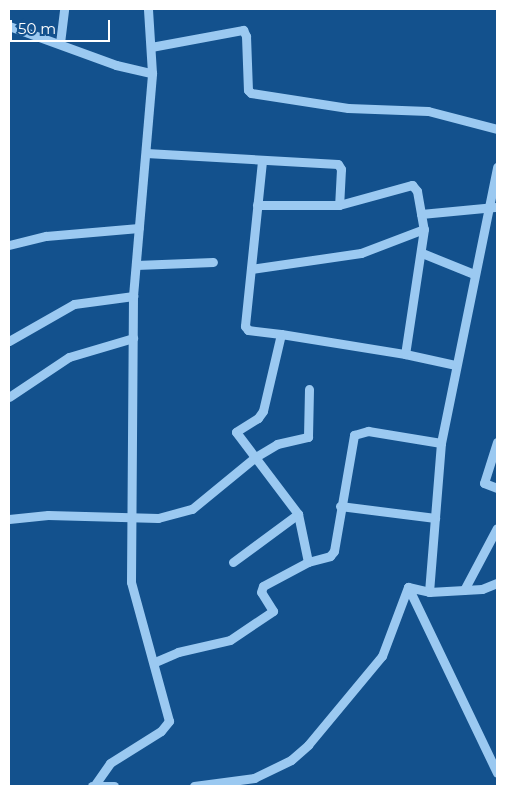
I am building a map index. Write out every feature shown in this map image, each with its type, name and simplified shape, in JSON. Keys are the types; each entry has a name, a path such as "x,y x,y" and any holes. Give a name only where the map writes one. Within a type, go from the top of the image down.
{"street":[{"path":"60,44 64,9"},
{"path":"93,786 110,762 161,731 169,721 155,662 135,604 131,582 133,519 133,296 152,73 148,9"},
{"path":"9,26 116,65 152,73"},
{"path":"151,47 243,30 246,36 248,90 251,93 348,108 428,111 497,129"},
{"path":"146,153 262,162 338,164 341,169 339,205"},
{"path":"262,162 245,326 248,330 405,354 455,365"},
{"path":"429,592 441,443 474,274 494,207 497,166"},
{"path":"257,205 339,205 412,184 417,191 424,229 422,253 405,354"},
{"path":"421,214 494,207"},
{"path":"9,245 46,236 139,228"},
{"path":"251,269 361,253 424,229"},
{"path":"422,253 474,274"},
{"path":"136,265 213,262"},
{"path":"9,341 74,304 133,296"},
{"path":"281,334 263,411 258,418 236,432 298,514 308,562"},
{"path":"9,397 69,357 133,338"},
{"path":"9,519 48,515 133,519 174,516 192,509 254,458 277,444 308,437 309,389"},
{"path":"155,662 178,652 230,640 270,616 272,606 261,592 262,586 308,562 330,556 334,551 340,506 354,435 368,431 441,443"},
{"path":"497,442 484,479 486,485 497,488"},
{"path":"340,506 435,518"},
{"path":"233,562 298,514"},
{"path":"464,590 497,528"},
{"path":"408,587 429,592 464,590 497,583"},
{"path":"408,587 497,772"},
{"path":"194,786 254,778 291,760 308,745 382,656 408,587"},
{"path":"93,786 114,786"}]}
